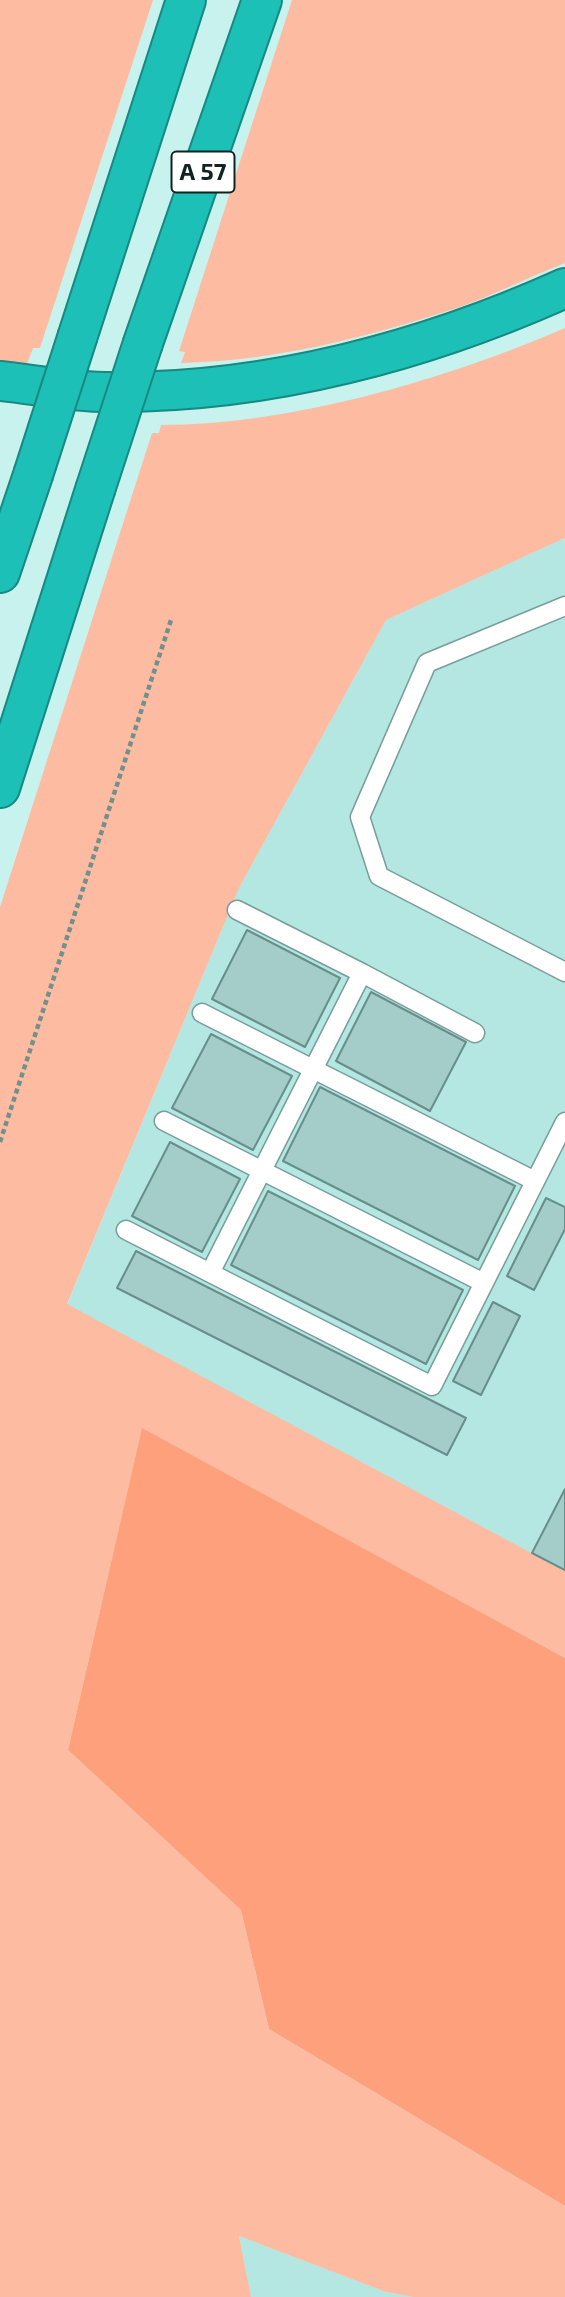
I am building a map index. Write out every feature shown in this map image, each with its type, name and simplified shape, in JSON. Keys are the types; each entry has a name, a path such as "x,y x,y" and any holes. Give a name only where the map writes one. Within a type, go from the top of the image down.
{"highway":[{"name":"A 57","path":"0,573 186,0"},
{"name":"A 57","path":"0,788 143,344 262,0"},
{"path":"0,381 113,393 183,391 307,372 391,354 507,314 565,288"}],"lane":[{"path":"565,606 427,663 360,817 379,876 565,972"},
{"path":"237,910 475,1033"},
{"path":"210,1273 362,973"},
{"path":"202,1013 536,1181"},
{"path":"164,1121 484,1283"},
{"path":"126,1230 432,1386 565,1122"}],"path":[{"path":"0,1142 171,620"}],"shaded area":[{"path":"0,0 153,0 40,348 33,348 27,364 0,360"},
{"path":"292,0 565,0 565,263 457,308 390,329 321,346 251,358 181,363 185,352 179,351"},
{"path":"565,328 565,538 386,620 239,888 67,1304 565,1571 565,1658 142,1429 68,1750 241,1910 269,2029 565,2206 565,2297 413,2297 386,2292 239,2236 251,2297 0,2297 0,907 152,433 159,433 161,425 262,417 368,396 470,365"},
{"path":"565,538 565,1571 67,1305 239,888 386,620"},
{"path":"142,1428 565,1658 565,2206 269,2029 241,1910 68,1750"},
{"path":"239,2236 386,2292 413,2297 251,2297"}],"building":[{"path":"247,930 340,978 305,1047 212,999"},
{"path":"371,992 466,1042 430,1111 336,1061"},
{"path":"211,1034 292,1076 253,1150 172,1108"},
{"path":"320,1087 515,1186 478,1260 283,1161"},
{"path":"170,1142 240,1179 202,1252 132,1216"},
{"path":"268,1191 463,1290 426,1364 231,1265"},
{"path":"546,1198 565,1207 565,1229 534,1290 507,1276"},
{"path":"136,1251 466,1418 447,1455 117,1288"},
{"path":"493,1302 520,1316 481,1395 453,1381"},
{"path":"565,1489 565,1570 532,1553"}]}
